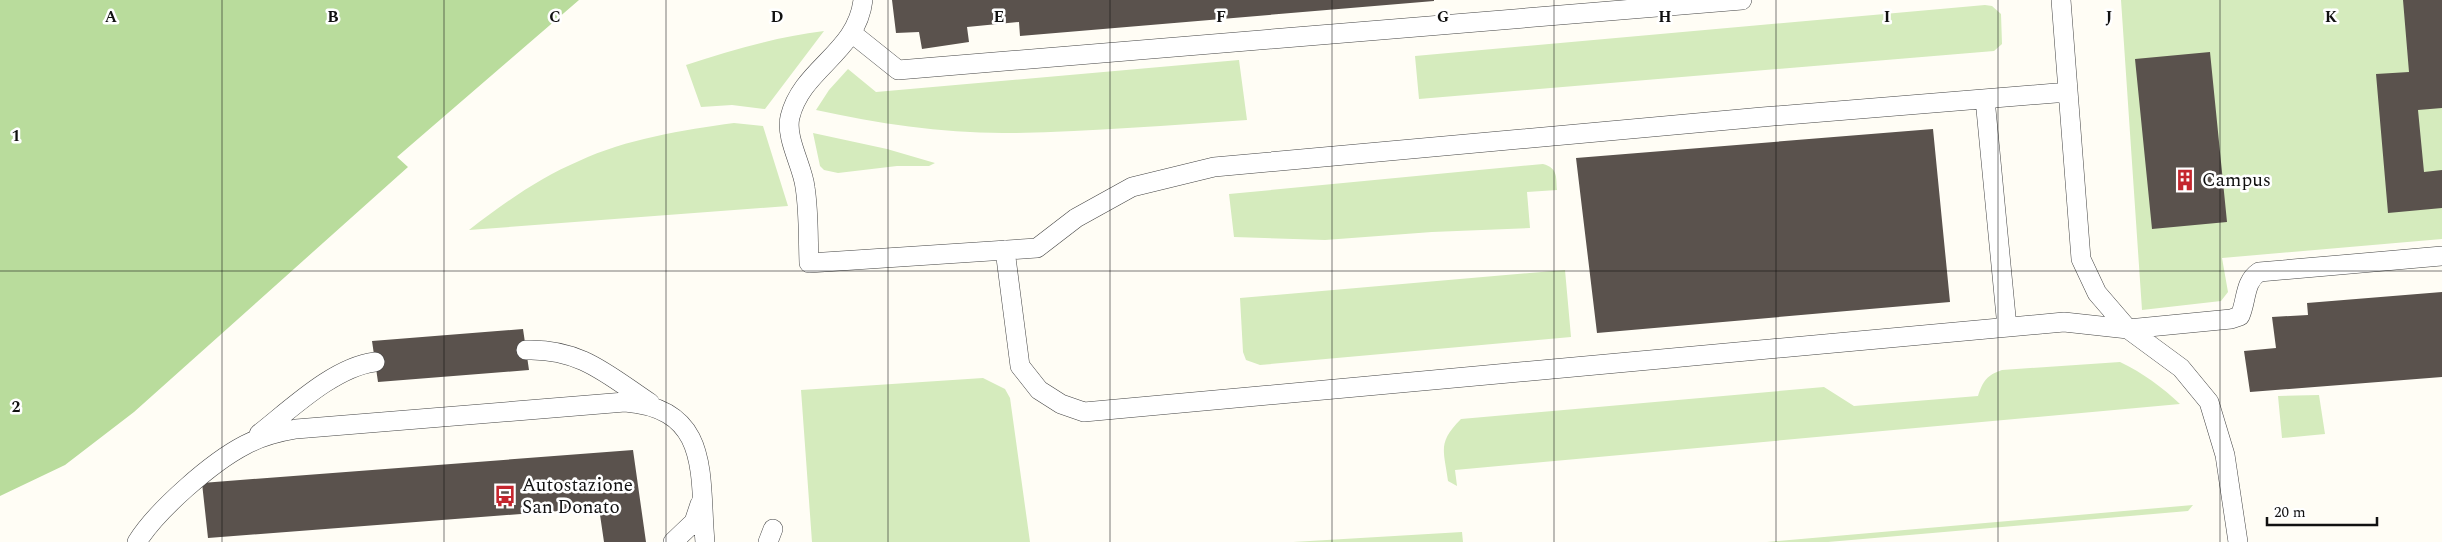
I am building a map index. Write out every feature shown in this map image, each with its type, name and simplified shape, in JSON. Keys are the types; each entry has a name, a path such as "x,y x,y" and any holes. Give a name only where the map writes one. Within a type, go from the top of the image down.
{"lane":[{"path":"863,0 861,15 853,34 814,75 798,97 790,118 794,154 805,185 809,263 1037,248 1076,218 1132,187 1214,167 2068,92"},
{"path":"853,34 898,70 1742,0"},
{"path":"2061,0 2081,259 2097,294 2128,329 2181,368 2209,402 2225,455 2238,542"},
{"path":"1985,99 2007,327"},
{"path":"1005,250 1020,366 1039,390 1061,404 1084,412 2064,322 2128,329 2231,319 2240,316 2246,303 2248,285 2252,277 2259,272 2442,256"},
{"path":"526,350 549,349 571,354 590,363 681,425 695,445 699,456 705,542"},
{"path":"137,542 145,530 189,486 221,460 318,389 361,364 375,362"},
{"path":"244,445 269,434 296,429 625,402 654,405"},
{"path":"673,542 694,522 701,501"},
{"path":"148,542 149,534 159,516"},
{"path":"768,542 773,529 774,542"}],"green space":[{"path":"0,0 579,0 397,157 408,167 134,412 65,465 0,496"},
{"path":"2121,0 2442,0 2442,239 2222,258 2228,292 2221,301 2142,310"},
{"path":"1985,5 1992,6 2001,14 2002,44 1994,51 1419,99 1415,56"},
{"path":"824,31 765,109 732,105 701,107 686,65 754,45"},
{"path":"1239,60 1247,120 1071,131 988,133 914,127 864,120 816,110 829,90 848,69 876,92"},
{"path":"734,123 763,126 788,206 469,230 536,183 597,153 655,136"},
{"path":"813,133 887,149 935,163 929,166 897,166 838,173 824,170 820,166"},
{"path":"1543,164 1554,171 1557,190 1527,192 1530,228 1432,232 1325,240 1234,237 1229,194"},
{"path":"1565,270 1571,337 1260,365 1246,360 1243,352 1240,298"},
{"path":"2120,362 2152,381 2180,404 1455,470 1457,486 1448,481 1444,454 1445,441 1453,427 1461,419 1824,387 1854,406 1978,396 1986,379 2002,370"},
{"path":"983,378 1005,389 1010,398 1030,542 812,542 801,390"},
{"path":"2319,395 2325,434 2282,438 2278,396"},
{"path":"2193,505 2188,511 1828,542 1767,542"},
{"path":"1462,532 1463,542 1293,542"}],"building":[{"path":"892,0 1434,1 1020,36 1019,22 967,27 969,42 922,49 919,32 896,33"},
{"path":"2403,0 2442,0 2442,108 2418,110 2424,172 2442,170 2442,208 2388,213 2376,74 2409,72"},
{"name":"Campus","path":"2210,52 2227,222 2152,229 2135,59"},
{"path":"1933,129 1950,302 1597,333 1576,158"},
{"path":"2442,292 2442,377 2250,392 2244,351 2276,348 2272,317 2308,315 2307,303"},
{"path":"523,329 529,370 378,382 372,341"},
{"path":"633,450 646,542 604,542 599,508 208,538 202,483"}],"place":[{"name":"Campus","path":"2185,180"},
{"name":"Autostazione San Donato","path":"505,496"}]}
